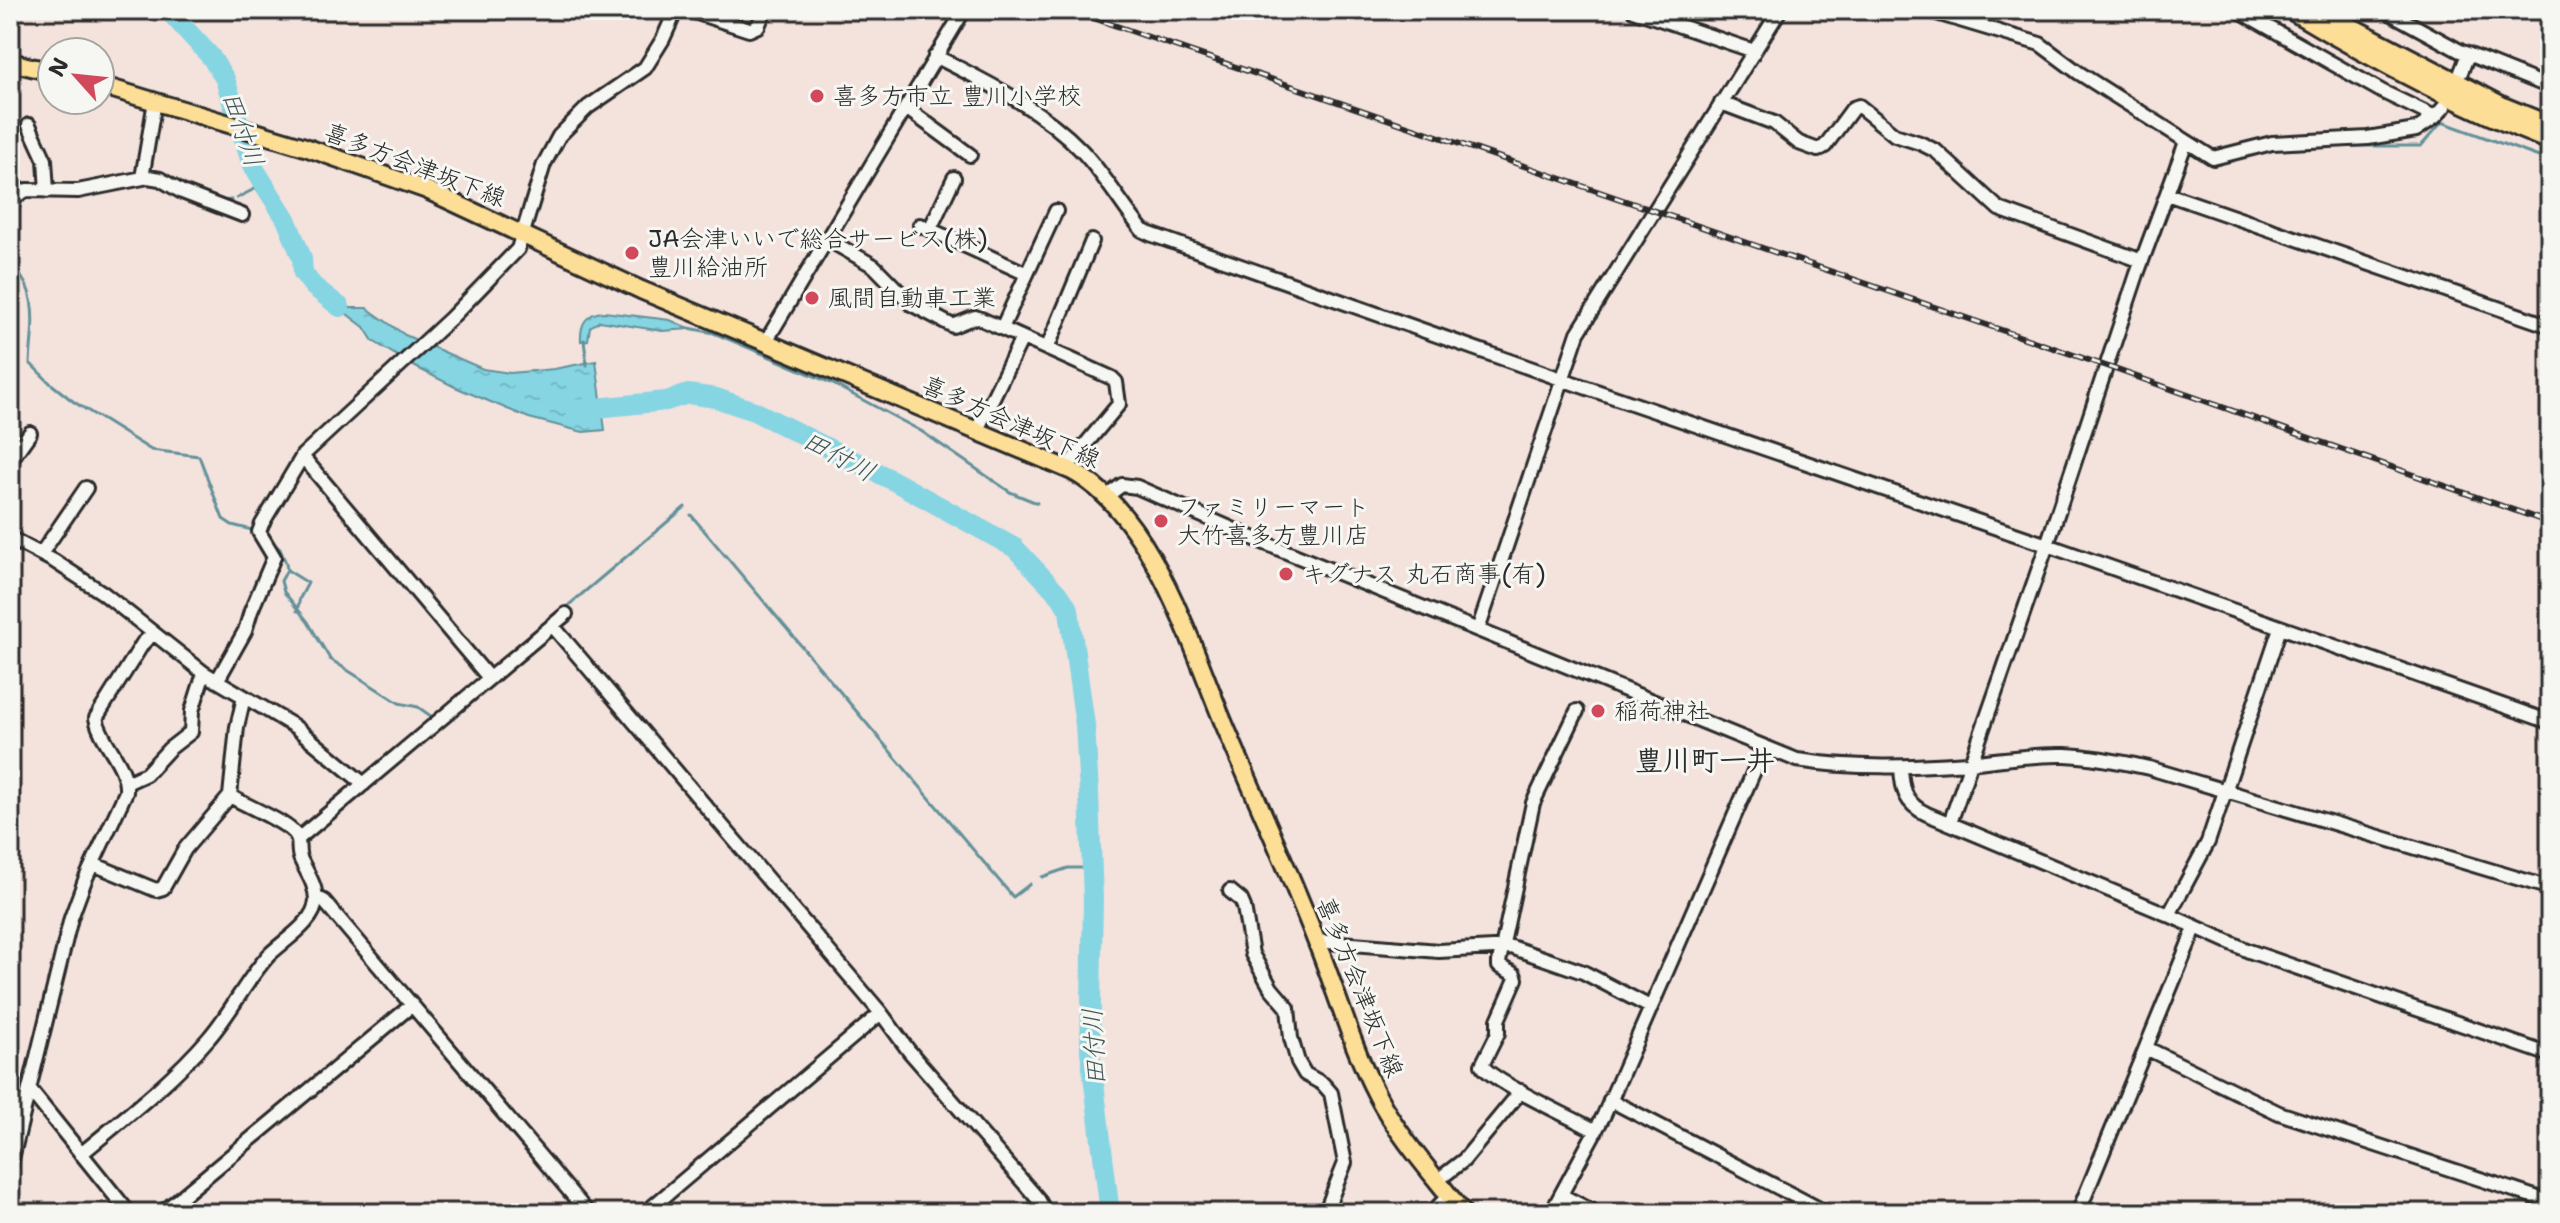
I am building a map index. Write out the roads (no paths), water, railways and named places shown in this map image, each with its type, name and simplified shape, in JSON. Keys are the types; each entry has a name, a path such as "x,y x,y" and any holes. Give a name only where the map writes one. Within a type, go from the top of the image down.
{"highway":[{"path":"2292,10 2457,101 2550,140"},
{"path":"2317,10 2503,107 2550,126"}],"main road":[{"path":"10,62 36,68"},
{"name":"喜多方会津坂下線","path":"116,90 368,168 427,190 641,290 1086,478 1107,496 1132,525 1152,558 1316,941 1379,1098 1463,1213"}],"street":[{"path":"217,681 245,631 274,557 259,532 302,457 510,259 518,249 544,164 559,136 588,107 645,68 661,44 676,10"},
{"path":"688,10 749,30 758,26 765,10"},
{"path":"765,343 964,10"},
{"path":"1633,10 1754,51"},
{"path":"1478,630 1584,320 1780,10"},
{"path":"1926,10 2040,44 2079,73 2213,158 2272,143 2368,138 2416,130 2439,112 2383,92 2238,10"},
{"path":"2385,10 2468,54 2550,87"},
{"path":"2461,72 2468,54"},
{"path":"935,56 1051,122 1084,153 1135,221 1150,234 2550,722"},
{"path":"142,178 155,101"},
{"path":"1721,103 1774,123 1799,143 1818,150 1825,146 1853,108 1859,106 1895,135 1936,151 1999,209 2142,261"},
{"path":"906,108 970,155"},
{"path":"29,125 45,160 47,191"},
{"path":"1950,823 2142,261 2186,142"},
{"path":"10,199 27,190 78,191 142,178 160,179 182,192 242,215"},
{"path":"954,178 925,227 1027,274"},
{"path":"2167,194 2550,326"},
{"path":"1002,328 1056,211"},
{"path":"827,239 874,266 918,308 953,326 975,317 1105,374 1116,382 1119,404 1116,410 1066,468"},
{"path":"1047,349 1092,241"},
{"path":"977,430 1022,338"},
{"path":"10,461 30,433"},
{"path":"302,457 489,678"},
{"path":"1107,496 1122,485 1137,487 1255,539 1797,760 1848,766 1901,767 2033,756 2092,758 2149,768 2550,888"},
{"path":"41,554 86,488"},
{"path":"12,543 41,554 103,593 204,673 294,726 364,784"},
{"path":"298,839 566,614"},
{"path":"552,625 881,1013 909,1051 1038,1199 1046,1213"},
{"path":"2169,915 2208,842 2280,628"},
{"path":"10,1167 66,935 93,864 126,792 126,783 100,734 96,718 143,643 153,634"},
{"path":"126,783 146,774 169,749 191,732 192,711 204,673"},
{"path":"93,864 156,890 163,888 185,849 230,796 237,727 244,697"},
{"path":"1577,711 1533,803 1499,966 1514,974 1516,979 1498,1020 1498,1033 1482,1065 1487,1073 1596,1131"},
{"path":"1551,1213 1596,1131 1764,748"},
{"path":"1901,767 1902,787 1907,801 1919,810 2249,951 2550,1055"},
{"path":"81,1154 208,1039 270,955 309,916 316,897 298,850 296,834 280,821 230,796"},
{"path":"1230,891 1244,907 1254,958 1271,988 1288,1008 1291,1038 1298,1062 1305,1074 1331,1093 1345,1163 1325,1213"},
{"path":"316,897 324,901 588,1213"},
{"path":"2078,1213 2195,928"},
{"path":"1316,941 1460,952 1501,947 1523,950 1566,965 1650,1007"},
{"path":"162,1213 412,1005"},
{"path":"645,1213 881,1013"},
{"path":"2146,1048 2279,1113 2550,1202"},
{"path":"30,1090 129,1213"},
{"path":"1438,1180 1464,1160 1521,1091"},
{"path":"1610,1100 1827,1213"},
{"path":"1432,1213 1449,1195"},
{"path":"1561,1195 1596,1213"}],"water":[{"path":"317,285 347,308 367,308 405,335 483,369 510,373 596,361 605,430 583,432 529,418 415,367 373,341 364,327 322,295"},
{"path":"604,312 670,320 690,329 662,331 600,321 590,327 588,340 581,341 585,320"}],"waterway":[{"name":"田付川","path":"168,10 211,57 225,79 252,165 286,219 302,258 303,273 313,286 340,307"},
{"path":"2330,146 2421,146 2442,122 2550,161"},
{"path":"148,171 170,178"},
{"path":"72,185 140,172"},
{"path":"237,198 264,184"},
{"path":"23,199 12,233 11,251 31,300 30,363 74,402 151,450 199,456 223,519 232,525 256,531"},
{"path":"221,201 231,200"},
{"path":"684,327 714,333 831,383 921,431 1010,492 1037,503"},
{"path":"584,340 587,365"},
{"name":"田付川","path":"576,410 666,401 688,394 716,398 754,411 892,480 1015,548 1061,597 1069,610 1085,725 1093,900 1090,1051 1110,1213"},
{"path":"563,610 685,507"},
{"path":"691,515 1013,897 1030,884"},
{"path":"267,537 280,549 286,563 287,570 281,581 284,592 308,622 330,659 399,703 418,707 435,719"},
{"path":"287,570 308,583 297,611"},
{"path":"1042,877 1068,868 1092,868"}],"railway":[{"path":"1070,10 2106,366 2550,523"}],"place":[{"name":"喜多方市立 豊川小学校","path":"817,96"},
{"name":"JA会津いいで総合サービス(株) 豊川給油所","path":"632,253"},
{"name":"風間自動車工業","path":"812,298"},
{"name":"ファミリーマート 大竹喜多方豊川店","path":"1161,521"},
{"name":"キグナス 丸石商事(有)","path":"1286,574"},
{"name":"稲荷神社","path":"1598,711"}],"district":[{"name":"豊川町一井","path":"1705,760"}]}
